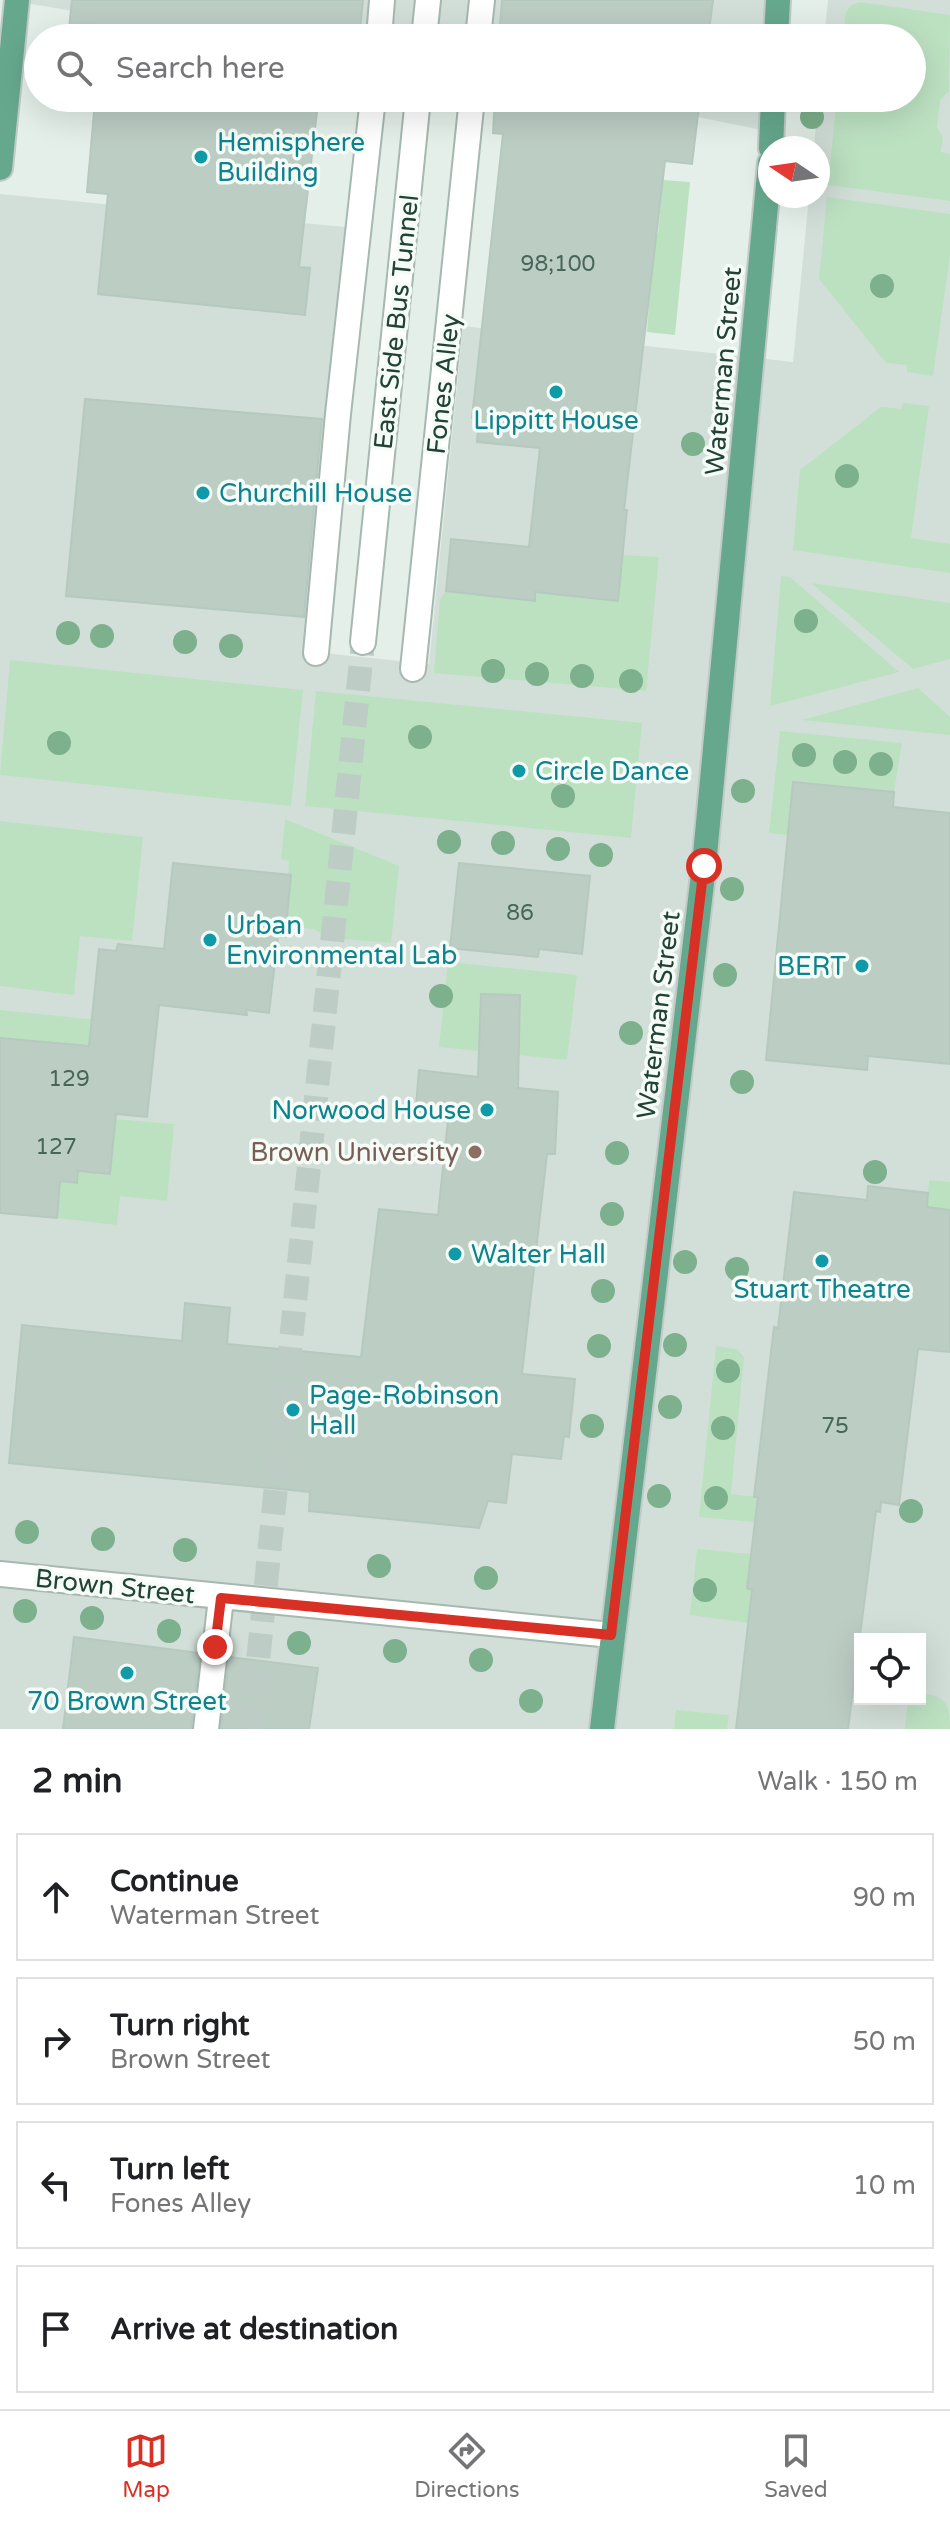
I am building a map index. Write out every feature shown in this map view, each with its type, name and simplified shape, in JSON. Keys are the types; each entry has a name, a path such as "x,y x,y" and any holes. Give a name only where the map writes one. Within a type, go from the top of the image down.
{"main road":[{"path":"0,168 17,0"},
{"path":"777,24 778,0"},
{"path":"771,136 772,112"},
{"name":"Waterman Street","path":"602,1729 704,866 766,208"}],"street":[{"path":"380,24 382,0"},
{"path":"425,24 428,0"},
{"path":"479,24 482,0"},
{"path":"316,653 338,414 371,112"},
{"name":"East Side Bus Tunnel","path":"363,642 417,112"},
{"name":"Fones Alley","path":"413,669 471,112"},
{"name":"Brown Street","path":"0,1574 611,1635"},
{"path":"206,1729 221,1598"}],"shaded area":[{"path":"22,0 783,0 781,24 153,24 23,5"},
{"name":"Brown University","path":"828,0 950,0 950,1729 0,1729 0,194 345,227 303,651 429,664 463,326 793,362 808,208 830,208 830,136 815,136 817,112 926,112 926,24 825,24"},
{"path":"673,112 769,112 766,131"}],"green space":[{"path":"860,2 950,15 949,91 940,100 937,127 943,138 941,152 950,154 950,201 830,185 836,112 926,112 926,24 845,24 846,12 851,5"},
{"path":"663,180 690,182 675,335 647,332 650,288 645,233 658,234"},
{"path":"830,197 950,214 950,255 933,376 907,372 907,365 886,363 819,279 826,208 830,208"},
{"path":"903,403 929,406 911,538 950,544 950,573 793,550 800,470 881,407 901,409"},
{"path":"623,555 659,557 646,691 434,673 440,599 446,591 535,601 535,592 617,600"},
{"path":"781,576 790,577 899,672 770,706"},
{"path":"811,583 950,603 950,659 913,669"},
{"path":"10,660 303,690 291,806 0,775"},
{"path":"918,688 950,717 950,735 802,720"},
{"path":"316,691 642,723 631,838 305,806"},
{"path":"780,731 902,743 894,792 794,782 788,835 769,833"},
{"path":"285,819 399,866 391,943 329,938 314,929 286,926 289,861 281,859"},
{"path":"0,821 143,837 132,941 80,936 74,995 0,986"},
{"path":"448,962 577,975 567,1060 439,1047"},
{"path":"0,1010 138,1024 135,1051 0,1038"},
{"path":"115,1119 174,1124 167,1201 120,1196 117,1225 57,1218 60,1181 78,1171"},
{"path":"929,1180 950,1182 950,1210 927,1207"},
{"path":"716,1346 737,1349 744,1357 731,1494 757,1497 755,1522 699,1517"},
{"path":"697,1549 751,1554 747,1588 752,1590 748,1623 690,1615"},
{"path":"926,1694 936,1696 948,1707 950,1729 905,1729 907,1705 926,1705"},
{"path":"676,1710 729,1715 727,1729 674,1729"}],"building":[{"path":"72,0 363,0 360,24 69,24"},
{"path":"502,0 713,0 710,24 500,24"},
{"path":"94,112 317,112 299,267 310,268 305,315 98,294 108,194 87,192"},
{"path":"494,112 698,112 692,164 665,161 624,510 627,510 618,601 535,592 535,601 446,591 451,539 529,547 540,448 477,442 479,419 472,418 503,134 493,133"},
{"name":"Churchill House","path":"85,399 322,419 304,617 66,596"},
{"name":"BERT","path":"793,782 894,792 893,807 950,813 950,1064 868,1056 867,1070 766,1060"},
{"path":"173,863 291,875 285,937 278,936 269,1013 246,1010 247,1015 159,1005 147,1117 116,1114 110,1174 78,1171 77,1183 60,1181 57,1218 0,1213 0,1038 89,1046 99,949 116,951 118,944 164,949"},
{"path":"459,863 590,876 582,954 539,949 538,957 450,948"},
{"name":"Page-Robinson Hall","path":"481,994 520,995 518,1088 558,1092 555,1154 547,1154 522,1374 575,1379 569,1437 564,1436 561,1459 512,1454 506,1503 488,1501 479,1528 309,1511 310,1492 9,1463 22,1325 182,1341 185,1303 230,1308 227,1344 361,1357 379,1209 438,1215 448,1120 415,1117 419,1070 478,1077"},
{"path":"868,1186 928,1193 927,1207 950,1210 950,1352 918,1349 899,1505 881,1502 880,1512 876,1511 860,1633 854,1633 854,1682 848,1729 736,1729 752,1590 747,1588 758,1497 754,1497 794,1192 867,1200"},
{"name":"70 Brown Street","path":"74,1637 200,1653 191,1729 63,1729"},
{"path":"229,1657 318,1668 309,1729 221,1729"}],"tunnel":[{"path":"251,1729 363,642"}],"place":[{"name":"Hemisphere Building","path":"201,157"},
{"name":"Lippitt House","path":"556,392"},
{"name":"Churchill House","path":"203,493"},
{"name":"Circle Dance","path":"519,771"},
{"name":"Urban Environmental Lab","path":"210,940"},
{"name":"BERT","path":"862,966"},
{"name":"Norwood House","path":"487,1110"},
{"name":"Brown University","path":"475,1152"},
{"name":"Walter Hall","path":"455,1254"},
{"name":"Stuart Theatre","path":"822,1261"},
{"name":"Page-Robinson Hall","path":"293,1410"},
{"name":"70 Brown Street","path":"127,1673"}],"route":[{"path":"215,1647 221,1598 611,1635 704,866"}]}
